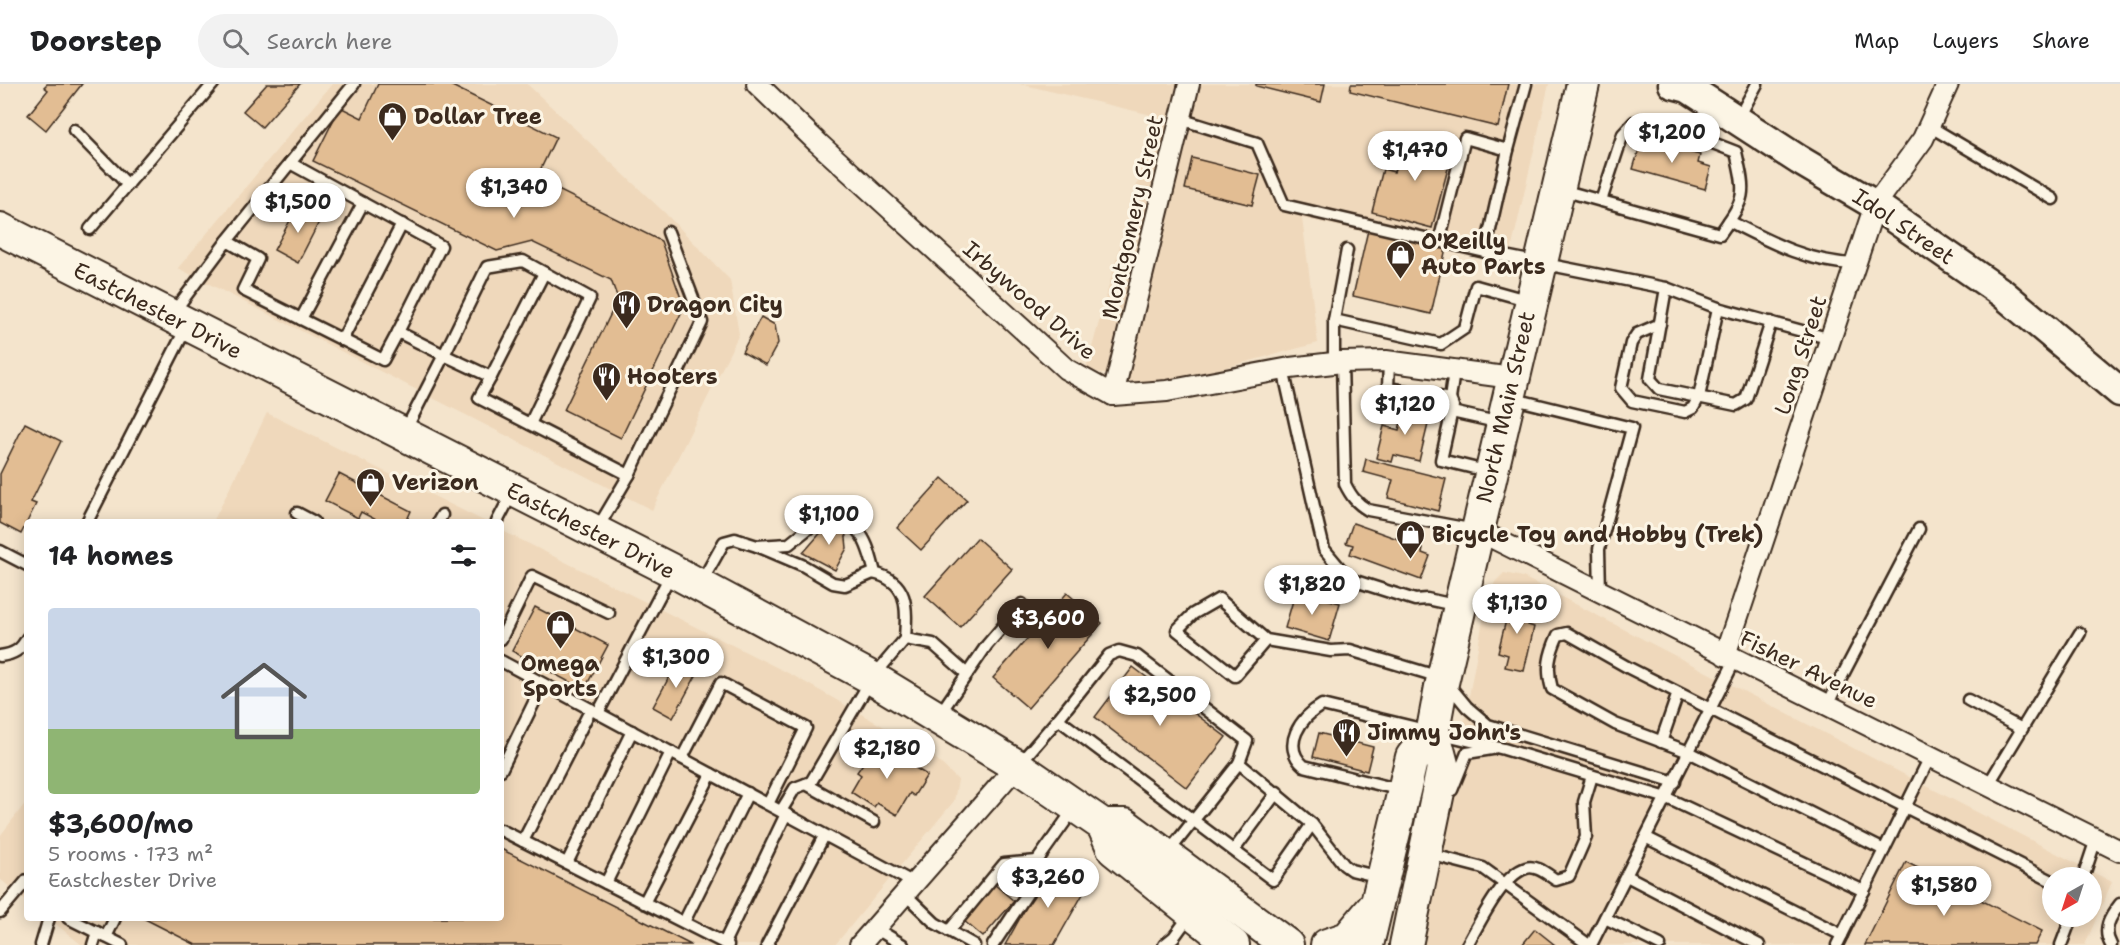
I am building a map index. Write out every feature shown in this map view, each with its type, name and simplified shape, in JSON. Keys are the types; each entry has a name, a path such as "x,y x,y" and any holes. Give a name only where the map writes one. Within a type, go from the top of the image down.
{"main road":[{"name":"North Main Street","path":"1406,945 1443,768 1433,730 1443,678 1556,189 1583,84"},
{"name":"Eastchester Drive","path":"0,229 686,578 872,678 1017,766 1103,825 1114,850 1233,945"},
{"name":"North Main Street","path":"1367,945 1412,757 1433,730"},
{"name":"Eastchester Drive","path":"1103,825 1125,825 1287,945"},
{"path":"1328,945 1348,938 1380,891"},
{"path":"1247,915 1260,915 1298,945"}],"street":[{"name":"Irbywood Drive","path":"757,84 817,142 1066,369 1113,395"},
{"name":"Montgomery Street","path":"1113,395 1189,84"},
{"name":"Idol Street","path":"1673,84 1688,88 1743,137 1875,205 2002,293 2120,392"},
{"name":"Long Street","path":"1730,657 1875,205 1923,140 1948,84"},
{"path":"1113,395 1167,391 1283,369 1338,362 1389,362 1454,370 1507,400"},
{"name":"Fisher Avenue","path":"1477,530 2120,851"},
{"path":"860,945 1017,766"}],"lane":[{"path":"88,519 179,320 227,241 354,84"},
{"path":"1485,252 1508,150 1526,84"},
{"path":"1556,189 1720,234 1745,190 1743,137 1757,84"},
{"path":"90,229 211,85"},
{"path":"1180,119 1257,143 1284,205 1485,252 1666,288 1719,308 1831,339"},
{"path":"1601,201 1623,134 1634,122 1705,140 1743,137"},
{"path":"1929,126 2053,199"},
{"path":"74,130 128,185"},
{"path":"1439,242 1465,138 1508,150"},
{"path":"227,241 258,259 243,290 383,360 441,246 290,163"},
{"path":"301,319 363,203"},
{"path":"1729,221 1790,252 1842,264 1856,264"},
{"path":"342,340 402,224"},
{"path":"596,532 629,475 702,322 668,232"},
{"path":"1347,250 1335,320 1345,484 1350,495 1368,510 1477,530"},
{"path":"403,435 487,267 523,261 590,298 530,424"},
{"path":"544,273 479,398 629,475"},
{"path":"1335,320 1441,344 1465,328 1476,286 1530,301"},
{"path":"1666,288 1650,379 1659,389 1736,405 1746,399 1770,322"},
{"path":"1660,324 1637,334 1630,343 1621,388 1632,401 1685,412 1693,408 1699,397 1719,308"},
{"path":"398,332 491,377"},
{"path":"1389,362 1388,387 1450,399"},
{"path":"1283,369 1324,549 1330,558 1349,579 1415,600 1427,599 1459,606"},
{"path":"1454,370 1450,399 1452,412 1441,460 1490,472"},
{"path":"1452,412 1507,400 1632,428 1599,549 1600,592"},
{"path":"499,519 514,490"},
{"path":"297,513 308,519"},
{"path":"757,546 789,544 829,513 844,518 859,531 868,544 874,573"},
{"path":"1827,705 1919,529"},
{"path":"504,832 726,944 795,788 811,782 872,678 906,639 907,610 901,590 895,582 874,573 864,575 845,585 833,583 802,565 757,546 735,539 724,542 686,578 595,711 523,841"},
{"path":"0,551 24,563"},
{"path":"504,633 532,576 609,613"},
{"path":"1266,640 1235,676 1177,630 1193,614 1219,599 1266,640 1332,651 1350,650 1443,678 1467,706 1488,725 1675,782"},
{"path":"937,718 987,645 1023,604"},
{"path":"1884,850 1689,752 1615,724 1552,689 1547,673 1549,656 1558,635 1567,633 1678,693 2042,876"},
{"path":"1988,785 2080,633"},
{"path":"906,639 933,644 966,674"},
{"path":"0,656 12,654 24,644"},
{"path":"1017,766 1109,655 1119,651 1137,656 1247,741 1239,763 1167,855"},
{"path":"1504,749 1481,749 1467,753 1428,841 1483,868 1590,945 1647,838 1711,709 1730,657"},
{"path":"504,666 595,711 824,836 909,889 935,923 974,945"},
{"path":"682,758 721,683 806,728 768,804"},
{"path":"504,764 543,684"},
{"path":"1661,742 1678,693"},
{"path":"1968,700 2022,729"},
{"path":"1404,791 1304,766 1298,761 1293,748 1295,733 1311,711 1322,705 1504,749 1667,798 1864,891"},
{"path":"1058,719 1273,880 1312,824"},
{"path":"567,863 632,731"},
{"path":"606,883 671,752"},
{"path":"1647,838 1840,940 1930,757"},
{"path":"1239,763 1312,824 1344,865 1380,891"},
{"path":"644,903 711,774"},
{"path":"1467,945 1505,883 1526,867 1537,868 1556,880 1569,876 1586,837 1584,802 1592,776"},
{"path":"806,784 874,822"},
{"path":"1234,850 1276,792"},
{"path":"684,922 748,793"},
{"path":"993,945 1039,876 1037,861 1076,806"},
{"path":"767,945 824,836"},
{"path":"2087,867 2096,839"},
{"path":"949,931 1004,864 1037,861"},
{"path":"1627,876 1759,945"},
{"path":"0,912 24,884"},
{"path":"2111,945 2106,936 2107,927 2120,904"},
{"path":"1164,945 1174,937 1192,912"},
{"path":"1605,918 1660,945"},
{"path":"41,945 48,921"},
{"path":"74,921 122,945"},
{"path":"93,945 113,921"},
{"path":"2061,945 2068,927"},
{"path":"875,928 903,945"}],"shaded area":[{"path":"332,84 527,84 665,213 730,280 739,334 652,510 178,268"},
{"path":"1020,84 1549,84 1508,264 1302,218 1318,343 1152,387 1086,369 1156,116"},
{"path":"267,413 480,519 214,519"},
{"path":"504,531 794,676 930,753 958,780 954,801 835,945 82,945 52,921 504,921"},
{"path":"1504,573 1523,577 2083,867 2042,867 2042,927 2093,927 2085,945 1423,945 1486,604 1495,582"},
{"path":"24,805 24,899 0,879 0,836"},
{"path":"2102,877 2112,882 2102,905"}],"building":[{"path":"47,84 82,84 46,130 28,115 48,90 44,87"},
{"path":"267,84 300,84 262,127 243,111"},
{"path":"378,84 448,84 556,137 536,179 661,241 684,307 621,438 564,410 618,299 611,280 532,242 497,251 313,161 340,107 362,118"},
{"path":"1256,84 1325,84 1321,102 1256,86"},
{"path":"1351,84 1508,84 1498,127 1350,91"},
{"path":"1404,133 1454,146 1432,228 1372,212 1383,169 1394,172"},
{"path":"1642,139 1700,155 1698,163 1711,167 1705,189 1633,169"},
{"path":"1192,158 1260,175 1252,205 1185,189"},
{"path":"298,206 321,218 298,263 274,250"},
{"path":"1368,230 1446,248 1431,314 1353,296"},
{"path":"761,317 775,325 778,343 766,365 742,352"},
{"path":"1405,406 1431,412 1419,461 1394,455 1392,462 1376,458 1384,426 1399,430"},
{"path":"25,423 61,441 31,502 36,504 28,519 24,519 21,534 0,523 0,474"},
{"path":"1366,459 1446,479 1438,511 1388,498 1393,480 1363,472"},
{"path":"339,474 411,511 407,519 374,519 361,512 358,518 325,501"},
{"path":"942,478 967,500 921,550 897,528"},
{"path":"831,521 845,528 847,548 835,570 803,553"},
{"path":"1353,523 1423,548 1422,553 1430,556 1421,580 1350,554 1353,545 1346,543"},
{"path":"977,538 1012,569 960,627 925,596"},
{"path":"1296,590 1340,603 1329,641 1285,628"},
{"path":"1067,593 1102,623 1028,708 993,678"},
{"path":"1511,600 1533,605 1528,625 1534,627 1524,671 1505,667 1508,655 1498,652"},
{"path":"535,607 608,645 584,690 512,651"},
{"path":"679,659 699,670 673,718 653,707"},
{"path":"1133,667 1226,737 1187,788 1095,717"},
{"path":"1319,733 1373,747 1367,771 1313,757"},
{"path":"877,744 927,775 914,796 910,793 897,815 877,803 874,807 851,792 861,775 857,772"},
{"path":"504,851 691,945 196,945 149,921 504,921"},
{"path":"1906,862 2042,931 2035,945 1865,945"},
{"path":"1050,864 1088,885 1054,945 1005,945"},
{"path":"994,884 1014,901 983,937 963,920"},
{"path":"1535,929 1555,945 1522,945"}],"place":[{"name":"Dollar Tree","path":"393,142"},
{"name":"O'Reilly Auto Parts","path":"1400,280"},
{"name":"Dragon City","path":"626,330"},
{"name":"Hooters","path":"606,402"},
{"name":"Verizon","path":"371,508"},
{"name":"Bicycle Toy and Hobby (Trek)","path":"1411,560"},
{"name":"Omega Sports","path":"560,650"},
{"name":"Jimmy John's","path":"1346,758"}]}
